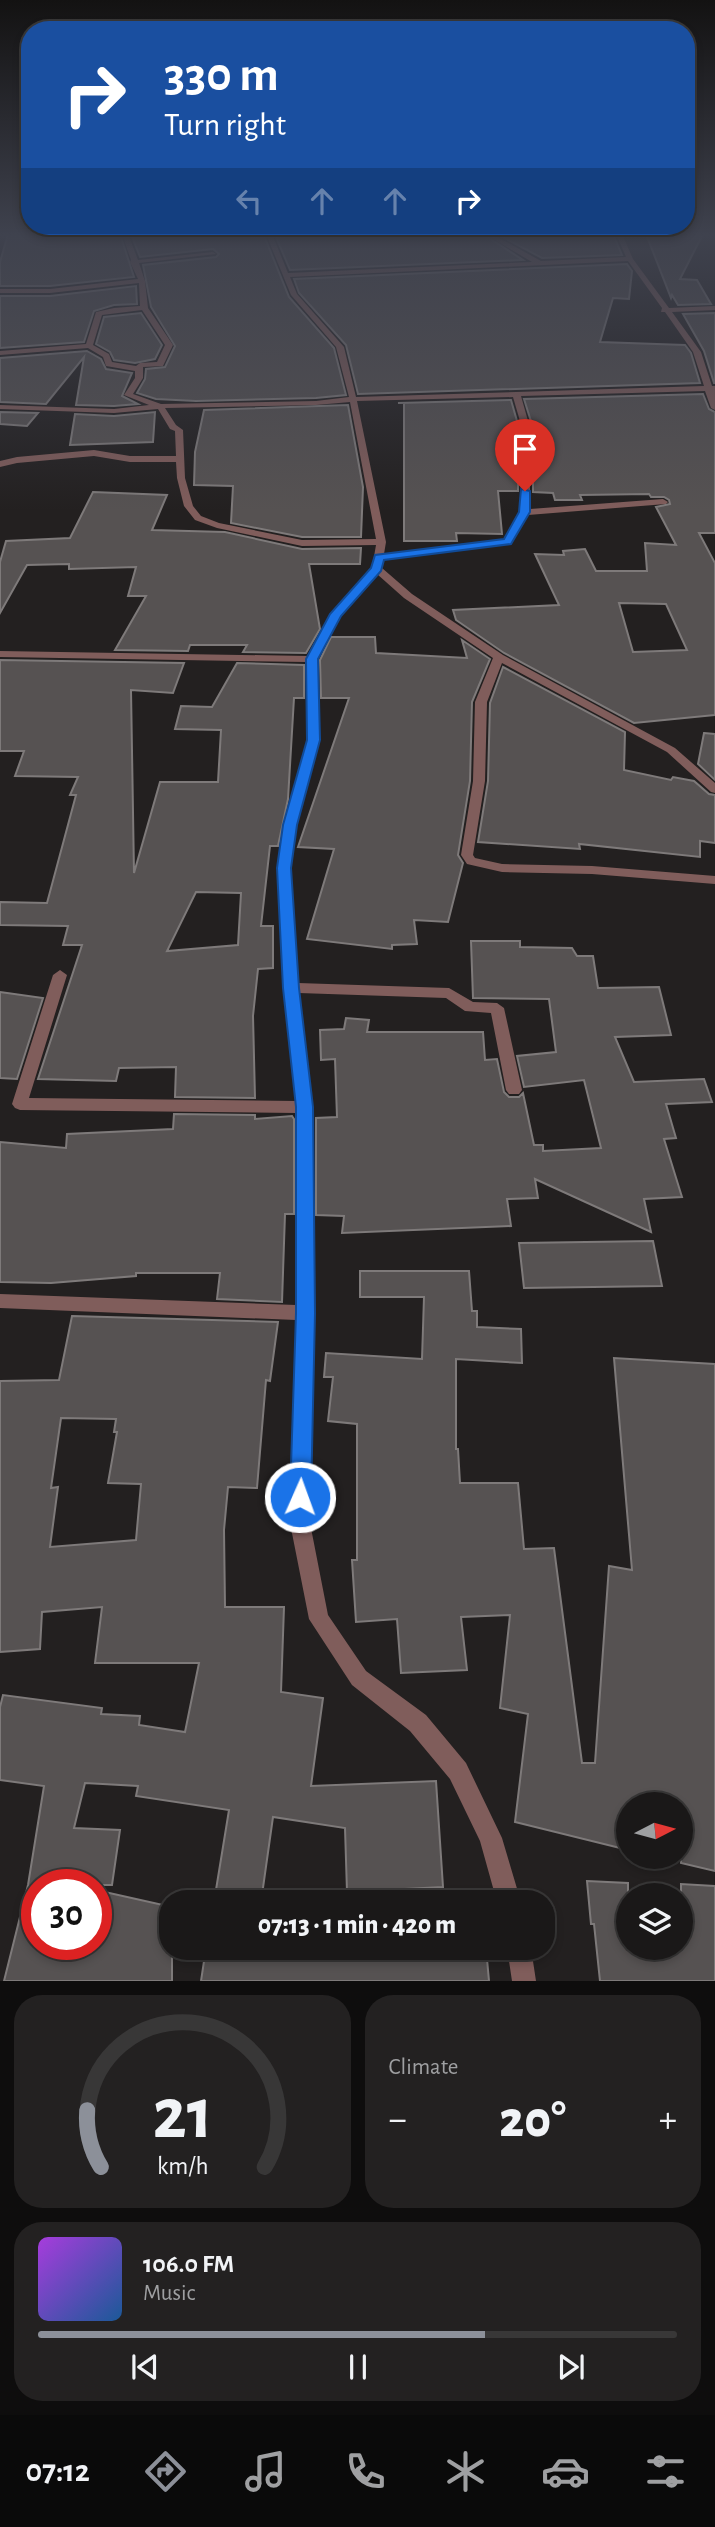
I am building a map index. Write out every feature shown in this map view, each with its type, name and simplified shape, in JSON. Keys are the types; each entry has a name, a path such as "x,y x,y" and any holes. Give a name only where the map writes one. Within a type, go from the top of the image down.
{"street":[{"path":"89,346 95,326"},
{"path":"156,326 169,345 160,364 139,365 139,378 128,395 160,406 181,434 181,478 188,506 198,518 217,525 302,543 379,556 507,541 524,512 526,428 517,395"},
{"path":"322,326 340,346 353,399 379,556 408,596 499,657 671,750 715,789"},
{"path":"677,326 696,352 711,388 715,408"},
{"path":"0,353 89,346 106,356 109,364 139,369"},
{"path":"0,407 114,411 160,406 711,388"},
{"path":"0,464 94,453 130,459 181,459"},
{"path":"524,512 663,502"},
{"path":"379,556 335,614 312,659 313,740 290,825 284,868 291,988 305,1107 305,1313 300,1523 318,1619 359,1678 418,1723 458,1771 491,1838 506,1890"},
{"path":"0,654 312,659"},
{"path":"499,657 481,702 479,781 467,855 471,861 502,868 592,870 715,880"},
{"path":"60,975 20,1104 305,1107"},
{"path":"291,988 449,993 470,1007 497,1008 514,1090"},
{"path":"0,1301 36,1305 305,1313"},
{"path":"521,1960 524,1981"}],"building":[{"path":"0,326 89,326 84,342 0,348"},
{"path":"101,326 150,326 162,345 155,359 135,363 114,360 110,352 96,344"},
{"path":"163,326 315,326 334,348 346,395 196,401 156,399 137,393 145,379 146,369 165,367 175,346"},
{"path":"329,326 605,326 600,342 685,345 691,353 700,383 358,394 346,345"},
{"path":"690,326 715,326 715,383 714,383 704,351"},
{"path":"87,351 101,359 106,369 132,373 122,396 138,404 76,405 84,357 46,404 0,402 0,358"},
{"path":"703,394 709,409 715,412 715,533 699,533 715,563 715,715 634,723 504,653 456,620 453,610 559,605 535,554 564,555 563,551 585,549 596,571 647,571 645,543 676,545 656,507 670,504 664,497 651,497 649,494 580,495 582,500 555,500 553,493 533,492 533,428 524,399","holes":["619,603 666,604 687,650 633,652"]},
{"path":"511,400 519,428 518,491 498,491 502,534 456,533 457,541 404,541 404,403 398,403"},
{"path":"348,405 363,487 361,537 302,537 231,523 233,486 194,485 195,452 204,410"},
{"path":"0,412 38,413 27,426 0,424"},
{"path":"155,412 153,442 70,445 75,414 114,416"},
{"path":"93,492 167,495 152,530 225,532 302,549 361,548 360,564 309,564 320,629 306,653 243,652 247,645 190,645 188,651 115,650 146,596 128,596 136,567 69,569 69,564 27,565 0,613 0,562 6,541 70,538"},
{"path":"331,637 375,637 376,653 467,658 462,640 490,659 472,702 470,781 458,855 463,863 448,922 414,920 417,944 392,945 392,949 307,939 334,849 298,847 349,698 321,698 320,660"},
{"path":"0,660 184,663 173,693 131,690 134,873 160,782 218,782 221,730 175,729 181,706 212,707 237,663 304,665 304,698 294,698 288,799 278,846 270,846 261,926 273,926 273,968 258,969 253,1016 255,1098 175,1097 176,1067 119,1068 116,1081 38,1079 82,945 63,945 68,926 0,925 0,902 47,903 76,795 70,795 78,777 15,776 24,751 0,751","holes":["196,892 241,893 238,945 167,951"]},
{"path":"503,667 625,732 624,770 671,780 673,777 694,781 709,794 715,795 715,843 700,841 700,857 579,844 580,849 478,842 488,781 490,703"},
{"path":"704,733 715,734 715,780 698,764"},
{"path":"471,941 520,941 520,947 572,948 577,956 593,956 598,988 659,987 671,1035 615,1037 634,1082 704,1079 712,1102 666,1104 676,1138 664,1139 682,1197 644,1199 651,1232 535,1179 538,1198 507,1199 511,1226 342,1233 344,1216 316,1215 316,1118 337,1117 335,1059 321,1060 320,1030 344,1029 346,1018 369,1020 367,1032 483,1032 485,1060 497,1059 504,1092 509,1097 519,1097 523,1093 534,1145 543,1145 543,1151 601,1148 584,1080 524,1087 517,1056 556,1052 549,999 473,998"},
{"path":"0,992 43,998 17,1079 0,1078"},
{"path":"174,1114 255,1115 255,1119 292,1116 294,1119 294,1214 285,1214 282,1302 217,1299 220,1273 136,1273 136,1276 51,1283 0,1282 0,1142 66,1148 67,1134 173,1129"},
{"path":"653,1241 662,1286 524,1288 519,1243"},
{"path":"360,1271 469,1271 472,1311 477,1311 477,1327 521,1329 522,1363 456,1359 456,1449 460,1483 518,1483 524,1549 554,1548 582,1763 595,1763 609,1566 632,1570 614,1358 715,1364 715,1871 693,1866 693,1792 616,1792 616,1847 515,1822 528,1714 500,1708 510,1615 461,1617 467,1670 401,1673 397,1619 356,1622 352,1560 357,1560 357,1424 328,1421 333,1377 324,1377 326,1353 422,1359 424,1297 360,1297"},
{"path":"72,1316 278,1322 270,1381 266,1380 257,1488 228,1487 224,1530 225,1607 284,1607 281,1692 323,1698 311,1786 436,1781 443,1887 347,1890 345,1828 273,1817 263,1890 216,1890 229,1810 136,1796 138,1786 85,1783 74,1828 120,1830 112,1885 112,1869 31,1869 44,1786 0,1780 0,1707 3,1695 102,1708 101,1714 140,1716 139,1725 185,1732 199,1663 95,1663 102,1607 42,1612 40,1649 0,1652 0,1381 59,1380","holes":["61,1418 116,1419 114,1432 117,1432 108,1483 141,1484 136,1540 50,1547 58,1487 51,1488"]},
{"path":"587,1881 628,1883 616,1883 616,1960 693,1960 693,1885 715,1886 715,1981 600,1981 594,1924 591,1924"},
{"path":"112,1894 159,1904 159,1960 172,1960 172,1981 4,1981 21,1913 21,1960 112,1960"},
{"path":"204,1960 487,1960 489,1981 201,1981"}],"route":[{"path":"300,1497 305,1313 305,1107 291,988 284,868 290,825 313,740 312,659 335,614 377,569 379,558 507,541 524,512 525,491"}]}
